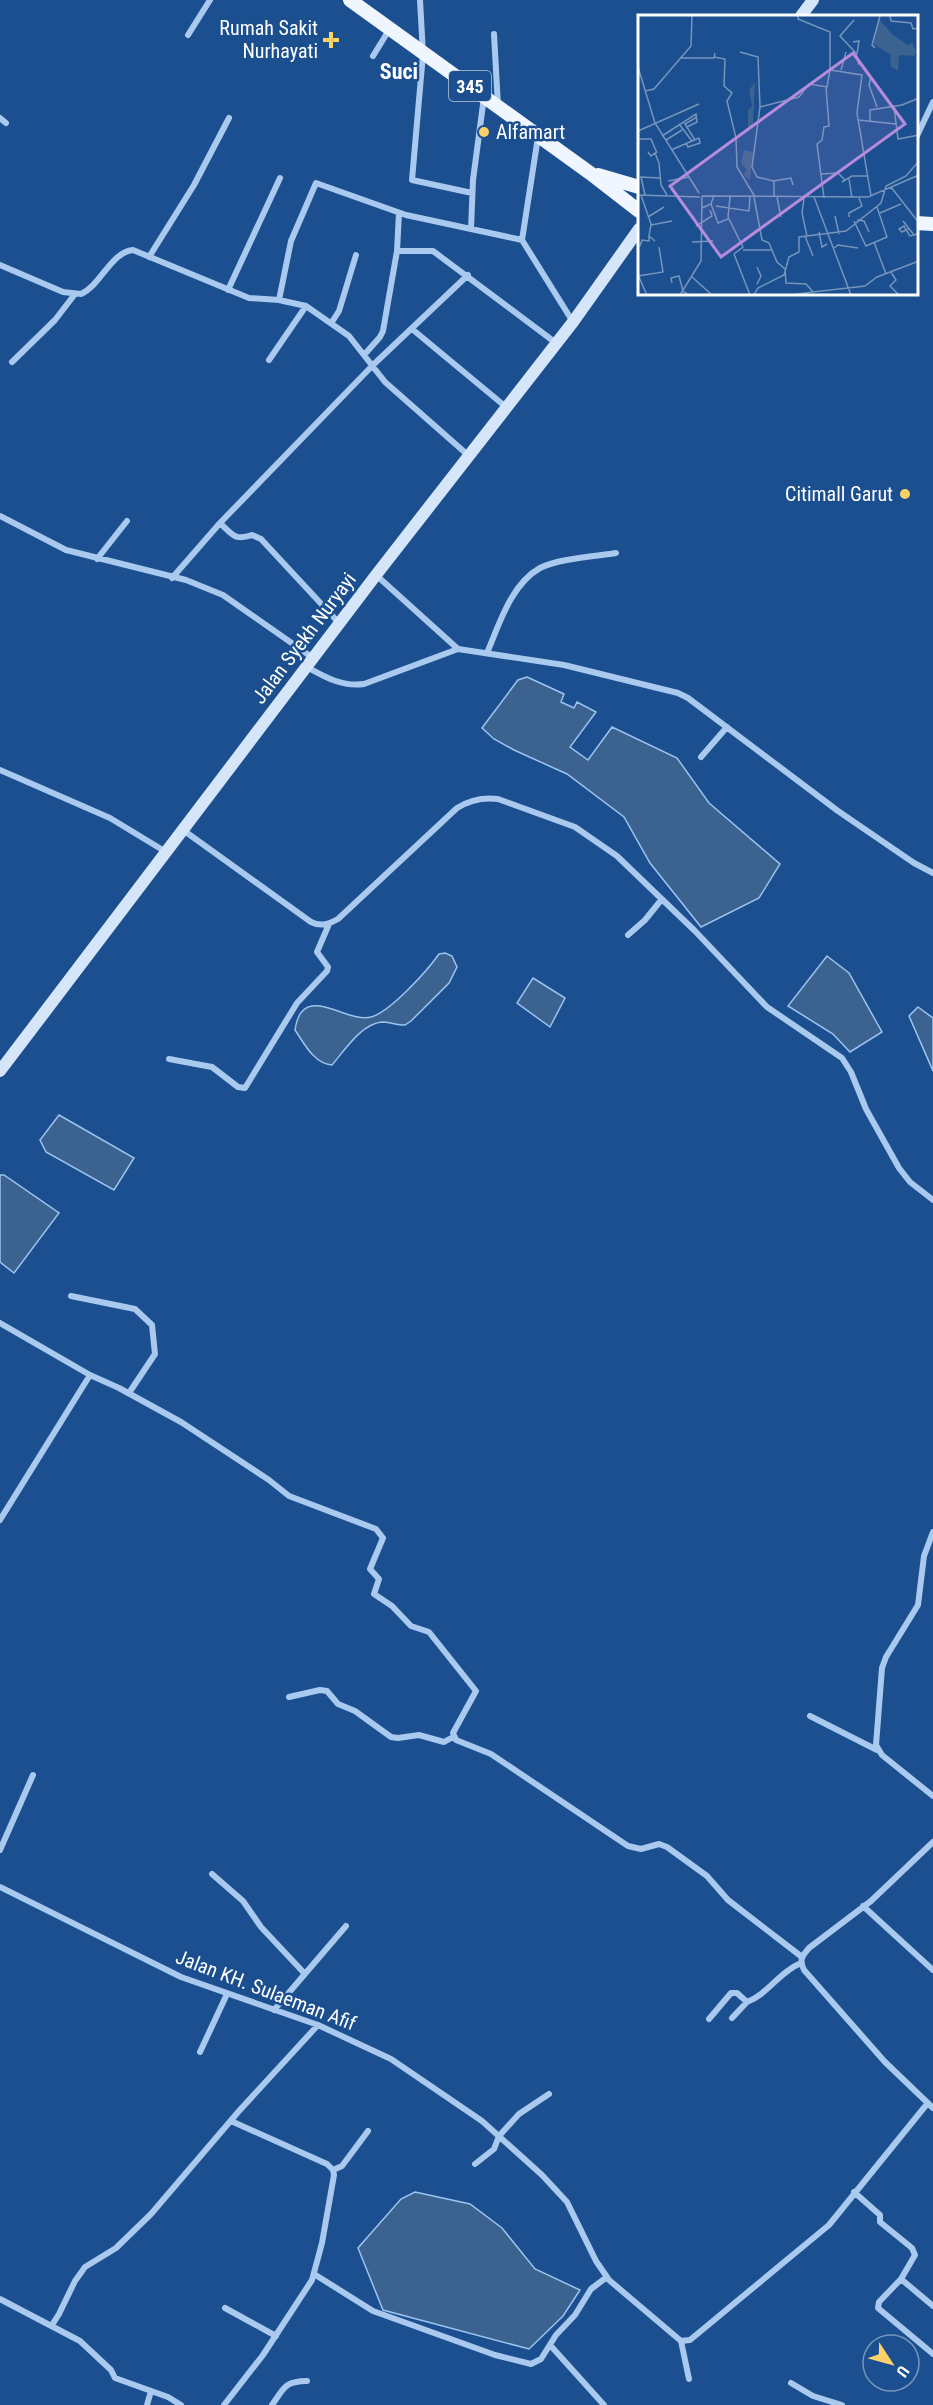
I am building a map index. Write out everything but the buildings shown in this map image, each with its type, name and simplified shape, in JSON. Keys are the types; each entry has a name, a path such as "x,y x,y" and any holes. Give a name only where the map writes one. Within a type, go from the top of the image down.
{"main road":[{"name":"345","path":"350,0 590,173 638,187"},
{"path":"802,15 813,0"},
{"path":"590,173 638,210"},
{"path":"918,223 933,224"},
{"name":"Jalan Syekh Nuryayi","path":"0,1071 376,575 635,241"}],"street":[{"path":"188,35 210,0"},
{"path":"420,0 423,54 412,180 472,193"},
{"path":"373,56 389,30"},
{"path":"494,34 498,107"},
{"path":"471,229 472,193 484,96"},
{"path":"918,134 933,102"},
{"path":"0,118 6,123"},
{"path":"149,257 194,186 229,118"},
{"path":"538,136 522,240 573,322"},
{"path":"228,290 280,178"},
{"path":"279,300 291,241 316,183 399,213 522,240"},
{"path":"364,355 383,331 397,251 399,213"},
{"path":"0,265 63,292 75,294 86,292 126,251 133,250 254,299 279,300 306,306 349,336 374,365 385,382 469,456"},
{"path":"397,251 433,251 556,343"},
{"path":"332,322 339,311 356,255"},
{"path":"172,578 220,523 374,365 468,275"},
{"path":"12,362 55,320 75,294"},
{"path":"269,360 306,306"},
{"path":"412,329 506,407"},
{"path":"0,516 58,546 194,583 228,598 334,681 353,686 458,649 564,665 678,693 688,698 838,811 914,863 933,873"},
{"path":"97,558 127,521"},
{"path":"220,523 235,537 241,539 252,536 261,539 339,624"},
{"path":"488,653 508,607 532,574 549,564 616,553"},
{"path":"376,575 458,649"},
{"path":"701,757 727,727"},
{"path":"0,770 110,818 166,852"},
{"path":"183,830 311,922 329,924 338,919 457,808 467,802 489,798 498,799 575,828 617,856 695,931 767,1007 847,1063 866,1109 899,1168 910,1182 933,1200"},
{"path":"628,935 645,920 662,899"},
{"path":"169,1059 212,1067 238,1087 245,1088 297,1003 327,971 327,967 317,952 329,924"},
{"path":"71,1296 135,1309 152,1325 155,1354 129,1393"},
{"path":"0,1323 90,1375 129,1393 181,1422 269,1480 289,1496 367,1525 381,1533 382,1542 370,1569 379,1579 374,1594 392,1606 411,1626 429,1632 476,1691 458,1721 453,1737 444,1742 419,1735 391,1737 355,1711 338,1704 327,1691 320,1690 289,1697"},
{"path":"0,1520 90,1375"},
{"path":"877,1750 882,1668 886,1657 918,1605 924,1556 933,1532"},
{"path":"810,1716 877,1750 933,1796"},
{"path":"453,1737 502,1761 628,1846 641,1849 659,1844 667,1847 707,1876 728,1900 801,1960 804,1970 885,2062 930,2106 854,2192 829,2225 690,2340 681,2341 689,2379"},
{"path":"0,1850 33,1775"},
{"path":"732,2018 747,2002 755,1999 801,1960 809,1948 896,1878 933,1842"},
{"path":"212,1874 243,1901 261,1927 305,1974"},
{"name":"Jalan KH. Sulaeman Afif","path":"0,1887 181,1977 318,2025 391,2059 482,2121 542,2175 567,2202 596,2261 607,2277 618,2289 681,2341"},
{"path":"863,1906 933,1970"},
{"path":"274,2010 346,1926"},
{"path":"709,2019 731,1993 737,1993 747,2002"},
{"path":"200,2052 227,1994"},
{"path":"51,2325 85,2267 116,2248 151,2214 318,2025"},
{"path":"475,2164 494,2150 499,2136 529,2106 549,2094"},
{"path":"231,2121 323,2162 333,2170"},
{"path":"333,2170 342,2166 368,2132"},
{"path":"224,2405 276,2336 314,2274 331,2199 333,2170"},
{"path":"854,2192 880,2215 880,2222 912,2248 915,2255 901,2279 879,2302 878,2308 933,2354"},
{"path":"314,2274 373,2312 495,2355 531,2364 541,2359 556,2335 575,2315 591,2289 607,2277"},
{"path":"901,2279 933,2306"},
{"path":"0,2299 80,2341 111,2370 113,2377 168,2397 181,2405"},
{"path":"225,2308 276,2336"},
{"path":"550,2345 603,2405"},
{"path":"272,2405 286,2385 293,2381 307,2381"},
{"path":"791,2383 813,2396 842,2405"},
{"path":"147,2405 151,2391"}],"water":[{"path":"527,677 564,694 561,702 574,708 577,702 596,712 570,747 588,760 612,727 677,758 709,803 780,864 759,898 701,927 650,863 624,817 567,774 514,750 494,739 482,728 518,680"},
{"path":"445,953 452,956 457,967 449,983 411,1021 405,1025 382,1022 367,1027 332,1065 315,1057 295,1030 299,1015 306,1008 316,1006 361,1018 379,1014 408,990 439,954"},
{"path":"827,956 849,973 882,1032 850,1052 833,1034 788,1006"},
{"path":"533,978 565,998 550,1027 517,1003"},
{"path":"918,1007 933,1018 933,1071 909,1016"},
{"path":"59,1115 134,1158 114,1190 46,1152 40,1140"},
{"path":"0,1175 4,1175 59,1213 14,1273 0,1262"},
{"path":"415,2192 470,2204 502,2228 535,2269 580,2290 563,2316 529,2349 383,2310 358,2248 401,2199"}],"place":[{"name":"Rumah Sakit Nurhayati","path":"331,40"},
{"name":"Alfamart","path":"484,132"},
{"name":"Citimall Garut","path":"905,494"}],"district":[{"name":"Suci","path":"399,71"}]}
